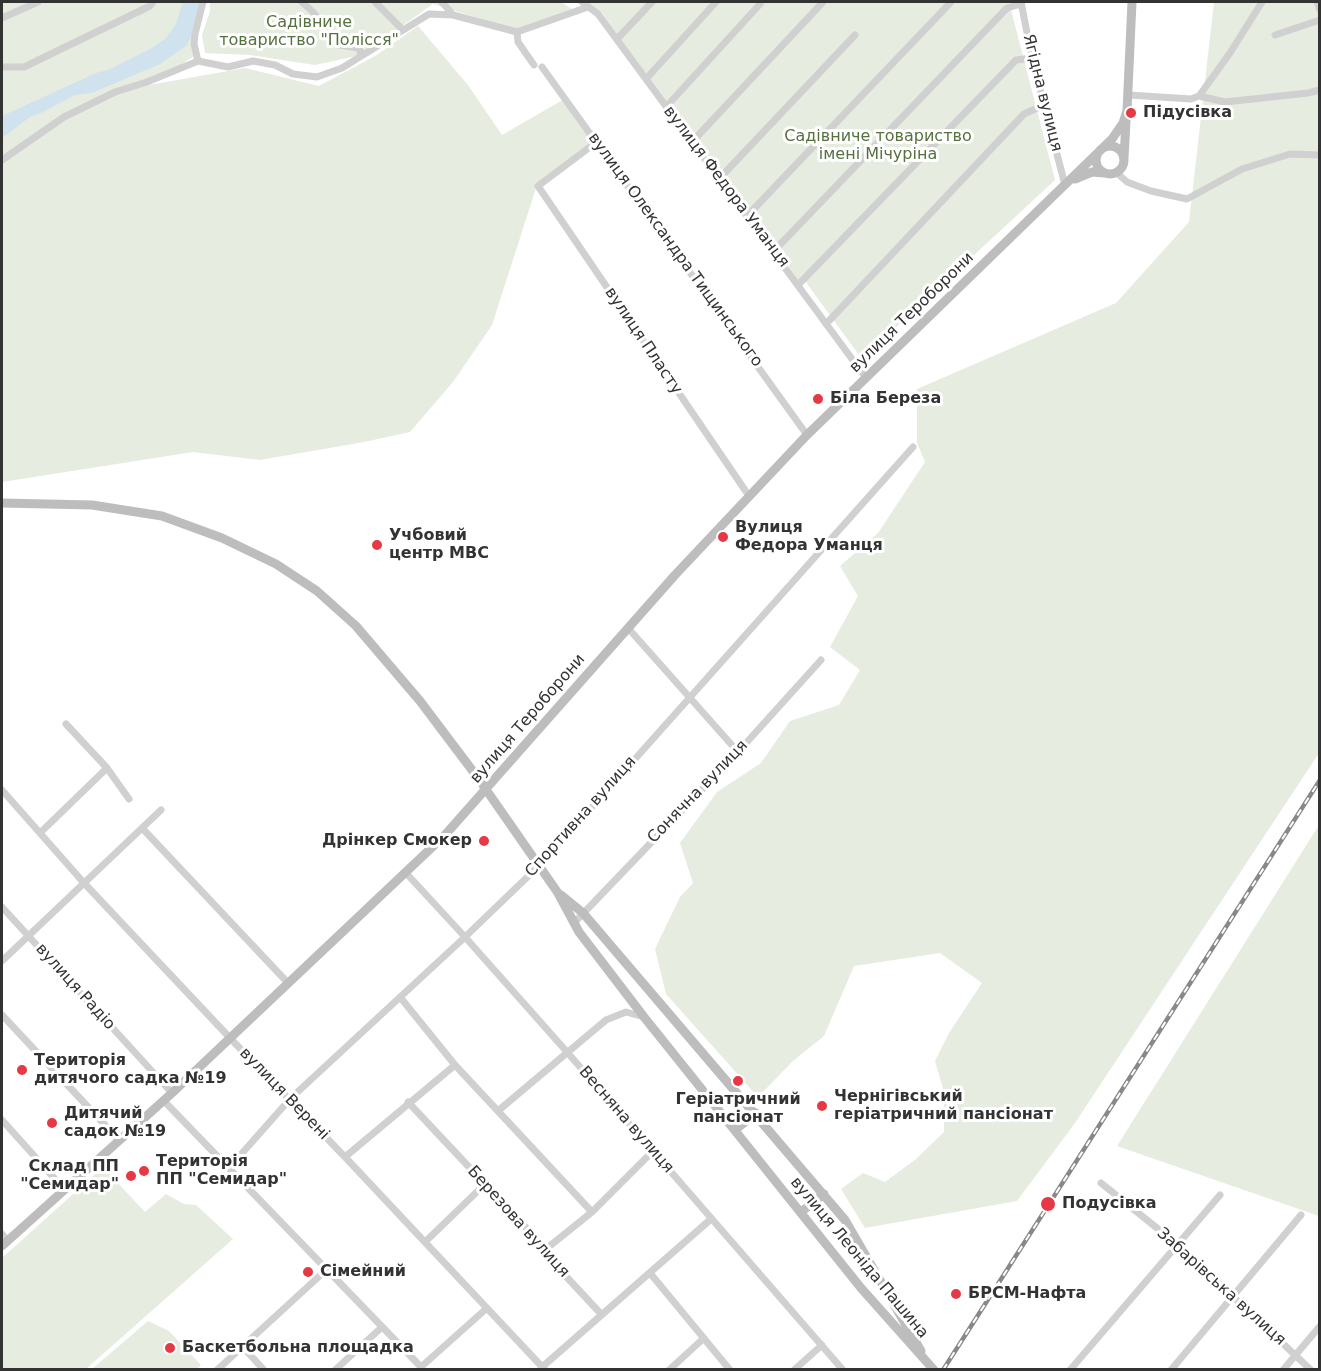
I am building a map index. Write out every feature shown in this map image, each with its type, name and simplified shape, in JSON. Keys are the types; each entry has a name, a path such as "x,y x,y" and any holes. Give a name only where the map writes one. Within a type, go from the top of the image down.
{"main road":[{"path":"1065,185 1087,173 1098,172 1110,175 1117,173 1124,165 1132,2"},
{"path":"1065,185 1119,131 1127,111"},
{"path":"1104,173 1096,162 1101,149 1117,148 1122,152 1124,158"},
{"name":"вулиця Тероборони","path":"4,1240 164,1101 445,835 628,628 807,435 1065,185"},
{"path":"3,503 92,505 162,516 222,538 276,564 316,591 356,626 420,701 558,893"},
{"name":"вулиця Леоніда Пашина","path":"558,893 583,913 845,1220 931,1366"},
{"name":"вулиця Леоніда Пашина","path":"558,893 574,923 644,1017 861,1288 931,1366"},
{"path":"735,1130 756,1113"},
{"path":"801,1212 824,1194"}],"street":[{"path":"2,18 38,2"},
{"path":"2,67 24,67 150,6 153,2"},
{"path":"198,61 194,44 203,2"},
{"path":"302,2 313,12 339,45 359,48 361,55"},
{"path":"375,2 403,30"},
{"path":"442,2 453,15"},
{"path":"617,39 652,2"},
{"path":"646,79 716,2"},
{"path":"692,142 823,2"},
{"path":"747,216 951,2"},
{"path":"1199,96 1230,53 1262,2"},
{"path":"1317,2 1320,10"},
{"path":"2,160 64,117 115,92 147,82 198,61 228,67 253,61 275,65 293,74 317,77 342,68 429,14 453,15 517,32 585,3"},
{"name":"вулиця Федора Уманця","path":"585,3 598,14 617,39 866,378"},
{"path":"773,252 1007,8 1021,3"},
{"name":"Ягідна вулиця","path":"1021,3 1032,58 1065,185"},
{"path":"666,107 760,4"},
{"path":"1275,35 1320,20"},
{"path":"517,32 518,42 534,65"},
{"path":"719,179 855,35"},
{"path":"799,284 1016,60 1032,58"},
{"name":"вулиця Олександра Тищинського","path":"542,67 598,141 807,435"},
{"path":"1129,95 1191,99 1199,96 1226,102 1320,90"},
{"path":"826,324 1024,114 1044,105"},
{"name":"вулиця Пласту","path":"598,141 538,186 749,496"},
{"path":"1117,173 1127,182 1151,191 1187,199 1251,166 1290,154 1320,155"},
{"name":"Спортивна вулиця","path":"229,1168 290,1099 538,867 913,447"},
{"path":"628,628 738,752"},
{"name":"Сонячна вулиця","path":"574,923 738,752 821,660"},
{"path":"66,724 107,768 129,798"},
{"path":"41,832 107,768"},
{"name":"вулиця Верені","path":"2,790 84,883 488,1308 542,1368"},
{"path":"2,961 161,810"},
{"path":"142,828 288,983"},
{"name":"Весняна вулиця","path":"406,873 567,1052 843,1370"},
{"name":"вулиця Радіо","path":"2,907 172,1093"},
{"path":"400,997 455,1065 592,1212"},
{"path":"499,1110 606,1020 626,1012 644,1017"},
{"path":"2,1015 119,1140"},
{"path":"345,1157 455,1065"},
{"path":"164,1101 419,1368 488,1308"},
{"name":"Березова вулиця","path":"408,1102 546,1249 547,1256 602,1315"},
{"path":"2,1120 64,1189"},
{"path":"546,1249 592,1212 653,1151"},
{"path":"425,1242 485,1184"},
{"name":"Забарівська вулиця","path":"1101,1184 1178,1245 1311,1370"},
{"path":"1070,1370 1220,1195"},
{"path":"1171,1370 1300,1215"},
{"path":"542,1368 711,1219"},
{"path":"217,1370 326,1270"},
{"path":"650,1273 730,1370"},
{"path":"1282,1370 1320,1326"},
{"path":"335,1370 382,1327"},
{"path":"670,1369 704,1338"},
{"path":"242,1346 264,1370"},
{"path":"794,1370 822,1346"}],"green space":[{"path":"2,2 189,2 194,56 149,85 245,68 319,86 375,56 418,26 468,85 502,135 566,98 596,142 537,185 492,325 453,382 410,432 260,460 193,452 2,482"},
{"name":"Садівниче товариство \"Полісся\"","path":"210,2 561,2 572,9 517,30 433,4 361,55 315,65 250,55 205,53 202,35 210,11"},
{"name":"Садівниче товариство імені Мічуріна","path":"582,2 1009,2 1055,180 862,359 805,281 797,280 717,166 681,125 602,13"},
{"path":"1214,2 1319,2 1319,753 1075,1123 1017,1201 865,1228 841,1189 863,1173 885,1182 916,1159 944,1132 944,1092 935,1061 949,1033 982,983 940,953 854,966 824,1036 793,1061 758,1097 666,994 655,949 680,897 693,883 680,843 717,792 761,763 790,721 839,705 860,670 830,647 858,596 840,566 878,533 925,462 917,443 917,389 1116,303 1189,222"},
{"path":"1319,825 1319,1216 1117,1146"},
{"path":"103,1167 145,1212 166,1194 184,1204 196,1205 233,1239 86,1369 2,1369 2,1258"},
{"path":"148,1321 169,1331 201,1365 196,1370 92,1369"}],"water":[{"path":"183,2 199,2 199,19 187,45 160,64 92,93 75,95 30,117 2,138 2,116 96,73 108,70 152,48 166,38 176,24"}],"railway":[{"path":"943,1370 1320,780"}],"place":[{"name":"Підусівка","path":"1131,113"},
{"name":"Біла Береза","path":"818,399"},
{"name":"Вулиця Федора Уманця","path":"723,537"},
{"name":"Учбовий центр МВС","path":"377,545"},
{"name":"Дрінкер Смокер","path":"484,841"},
{"name":"Територія дитячого садка №19","path":"22,1070"},
{"name":"Геріатричний пансіонат","path":"738,1081"},
{"name":"Чернігівський геріатричний пансіонат","path":"822,1106"},
{"name":"Дитячий садок №19","path":"52,1123"},
{"name":"Територія ПП \"Семидар\"","path":"144,1171"},
{"name":"Склад ПП \"Семидар\"","path":"131,1176"},
{"name":"Подусівка","path":"1048,1204"},
{"name":"Сімейний","path":"308,1272"},
{"name":"БРСМ-Нафта","path":"956,1294"},
{"name":"Баскетбольна площадка","path":"170,1348"}]}
